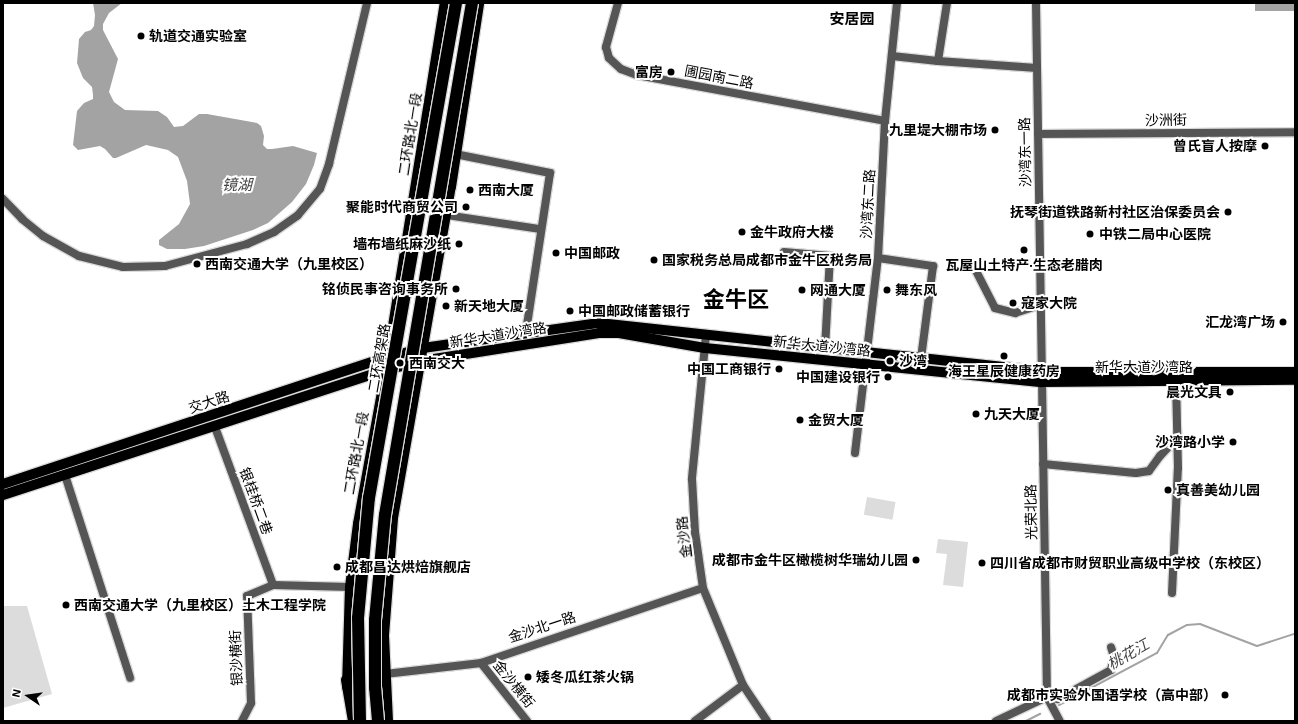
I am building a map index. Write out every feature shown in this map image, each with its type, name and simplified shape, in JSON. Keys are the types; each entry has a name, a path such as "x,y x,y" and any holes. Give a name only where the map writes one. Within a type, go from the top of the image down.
{"highway":[{"name":"二环高架路","path":"360,721 358,618 369,498 456,3"},
{"path":"378,721 375,688 375,620 385,515 472,3"},
{"path":"347,680 354,721"}],"main road":[{"name":"二环路北一段","path":"349,721 347,680 350,587 362,494 386,370 445,3"},
{"path":"388,721 384,635 393,518 424,348 479,3"},
{"name":"新华大道沙湾路","path":"424,348 526,332 599,323 921,359 1042,377 1295,372"},
{"name":"新华大道沙湾路","path":"421,361 599,333 619,333 705,348 864,365 1042,377 1176,381 1295,380"},
{"name":"交大路","path":"3,484 388,357 424,348"},
{"name":"交大路","path":"3,495 386,370 421,361"}],"street":[{"path":"3,199 22,220 43,236 80,256 123,267 165,266 247,244 274,232 298,215 320,189 329,164 367,3"},
{"name":"圃园南二路","path":"618,3 606,47 609,58 621,69 637,75 885,121"},
{"name":"沙湾东二路","path":"855,453 865,353 878,258 885,121 896,3"},
{"path":"938,61 947,3"},
{"name":"沙湾东一路","path":"1036,3 1042,377"},
{"path":"892,56 1037,68"},
{"name":"沙洲街","path":"1038,134 1295,132"},
{"path":"456,154 550,173 540,229 526,332"},
{"path":"446,215 540,229"},
{"path":"784,252 830,256 825,349"},
{"path":"878,258 933,266 921,359"},
{"path":"973,265 995,308 1015,313 1040,305"},
{"name":"金沙路","path":"706,335 692,479 695,532 703,588 742,685 767,721"},
{"name":"光荣北路","path":"1042,377 1047,698 1060,721"},
{"path":"1172,593 1178,468 1176,381"},
{"name":"银桂桥二巷","path":"215,427 273,585"},
{"path":"1043,464 1136,473 1149,471 1160,456 1177,438"},
{"path":"65,475 130,678"},
{"path":"273,585 350,587"},
{"name":"银沙横街","path":"242,721 251,703 247,596 273,585"},
{"name":"金沙北一路","path":"385,674 481,663 703,588"},
{"path":"996,721 1047,698 1058,698 1111,670 1114,657 1111,647"},
{"name":"金沙横街","path":"481,663 527,721"},
{"path":"694,721 742,685"}],"shaded area":[{"path":"867,497 896,502 892,520 864,515"},
{"path":"938,539 968,542 963,587 943,585 947,554 936,553"},
{"path":"3,606 27,606 52,694 3,708"}],"water":[{"name":"镜湖","path":"93,3 122,3 109,13 103,24 103,30 118,59 109,92 114,102 125,110 158,111 167,117 174,127 183,126 199,114 207,114 257,123 261,126 264,136 263,145 267,149 293,146 317,153 306,184 292,202 268,223 253,230 204,246 185,249 167,249 159,245 159,240 179,224 190,204 187,181 178,157 168,150 146,145 113,158 100,146 78,150 73,145 77,111 84,103 93,99 92,87 83,78 77,63 79,39 85,32 91,30 94,26 95,15"},
{"path":"1255,3 1295,3 1295,11 1255,11"}],"waterway":[{"name":"桃花江","path":"1059,705 1157,653 1168,635 1187,625 1200,624 1257,646 1295,634"},
{"name":"桃花江","path":"1026,721 1040,714"}],"place":[{"name":"轨道交通实验室","path":"141,36"},
{"name":"富房","path":"671,72"},
{"name":"九里堤大棚市场","path":"995,130"},
{"name":"曾氏盲人按摩","path":"1265,146"},
{"name":"西南大厦","path":"470,190"},
{"name":"聚能时代商贸公司","path":"466,207"},
{"name":"抚琴街道铁路新村社区治保委员会","path":"1228,212"},
{"name":"金牛政府大楼","path":"742,232"},
{"name":"中铁二局中心医院","path":"1090,234"},
{"name":"墙布墙纸麻沙纸","path":"459,244"},
{"name":"瓦屋山土特产·生态老腊肉","path":"1024,250"},
{"name":"中国邮政","path":"556,253"},
{"name":"国家税务总局成都市金牛区税务局","path":"654,260"},
{"name":"西南交通大学（九里校区）","path":"197,264"},
{"name":"铭侦民事咨询事务所","path":"456,289"},
{"name":"网通大厦","path":"802,290"},
{"name":"舞东风","path":"887,290"},
{"name":"寇家大院","path":"1013,303"},
{"name":"新天地大厦","path":"446,306"},
{"name":"中国邮政储蓄银行","path":"570,311"},
{"name":"汇龙湾广场","path":"1283,322"},
{"name":"海王星辰健康药房","path":"1004,356"},
{"name":"沙湾","path":"890,361"},
{"name":"西南交大","path":"400,363"},
{"name":"中国工商银行","path":"779,369"},
{"name":"中国建设银行","path":"888,377"},
{"name":"晨光文具","path":"1230,392"},
{"name":"九天大厦","path":"976,414"},
{"name":"金贸大厦","path":"800,420"},
{"name":"沙湾路小学","path":"1233,442"},
{"name":"真善美幼儿园","path":"1168,490"},
{"name":"成都市金牛区橄榄树华瑞幼儿园","path":"916,560"},
{"name":"四川省成都市财贸职业高级中学校（东校区）","path":"982,563"},
{"name":"成都昌达烘焙旗舰店","path":"337,567"},
{"name":"西南交通大学（九里校区）土木工程学院","path":"66,605"},
{"name":"矮冬瓜红茶火锅","path":"528,677"},
{"name":"成都市实验外国语学校（高中部）","path":"1225,695"}],"district":[{"name":"安居园","path":"852,19"},
{"name":"金牛区","path":"736,299"}]}
